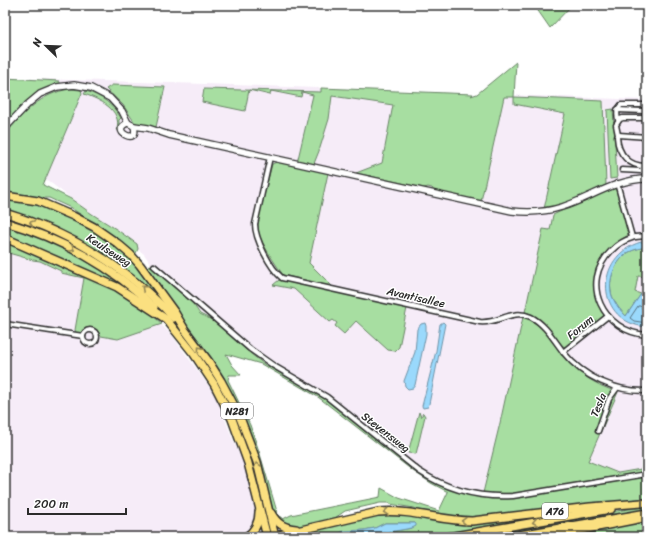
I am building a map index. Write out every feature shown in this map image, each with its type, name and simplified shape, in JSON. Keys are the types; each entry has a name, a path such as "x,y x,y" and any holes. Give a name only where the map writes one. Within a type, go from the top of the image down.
{"highway":[{"name":"N281","path":"5,196 29,198 50,205 84,222 117,243 140,265 222,381 239,415 257,462 273,537"},
{"name":"Keulseweg","path":"9,215 35,224 62,236 108,261 144,288 185,330"},
{"name":"Keulseweg","path":"8,222 56,240 96,262 130,286 166,319"},
{"name":"N281","path":"5,238 111,284 131,295 166,319 203,366 232,419 248,463 267,537"},
{"name":"A76","path":"273,537 378,512 413,512 452,520 472,521 602,505 644,503"},
{"name":"A76","path":"448,537 644,503"},
{"path":"246,537 253,531 258,523 259,504"},
{"name":"A76","path":"268,509 275,520 282,525 288,528 300,530"},
{"name":"A76","path":"508,537 647,513"},
{"name":"A76","path":"547,537 647,517"}],"street":[{"path":"5,128 40,94 53,88 68,85 86,87 105,95 120,108 127,124"},
{"path":"5,134 23,113 38,100 55,91 68,89 90,91 104,98 119,113 127,124 135,129 148,128 159,132 492,207 522,212 534,212 560,208 618,183 647,179"},
{"path":"617,110 644,111 647,109 647,105 621,105 617,110 618,120 616,125 620,152 632,163 646,166"},
{"path":"618,120 624,118 647,118"},
{"path":"127,124 122,130 125,135 132,136 135,129"},
{"path":"618,135 647,136"},
{"name":"Avantisallee","path":"270,157 255,229 273,268 282,278 480,322 494,322 509,315 523,314 531,317 541,324 563,352 579,368 593,378 618,388 637,392 647,392"},
{"path":"622,170 639,171 643,170 646,166"},
{"path":"618,183 632,237"},
{"name":"Forum","path":"647,236 632,237 608,254 598,273 597,282 597,292 600,302 613,322 632,332 647,334"},
{"name":"Stevensweg","path":"154,266 256,354 323,394 420,470 449,486 477,494 496,497 513,496 647,474"},
{"name":"Forum","path":"563,352 608,316"},
{"path":"5,324 83,336"},
{"name":"Tesla","path":"598,431 609,399 618,388"}],"shaded area":[{"path":"5,78 647,100 647,480 505,502 451,493 428,482 326,403 269,368 223,332 160,278 144,254 5,148"},
{"path":"5,245 103,280 131,298 171,334 216,396 248,473 258,520 242,534 226,537 5,537"}],"green space":[{"path":"534,5 572,5 550,28"},
{"path":"516,62 514,97 504,97 481,201 434,191 432,188 428,187 424,188 356,173 382,163 393,105 332,96 329,119 313,166 297,163 313,95 302,92 301,97 271,91 270,95 250,90 321,92 321,88 473,94 471,96 477,94"},
{"path":"5,78 59,81 61,84 70,83 46,90 5,126"},
{"path":"112,85 165,87 156,127 135,123 123,105 106,89"},
{"path":"70,89 81,90 82,93 43,185 71,199 137,244 138,249 135,255 118,239 71,208 49,198 5,191 5,135 33,105 50,95"},
{"path":"204,89 249,90 245,111 202,102"},
{"path":"86,91 102,98 118,113 121,118 119,120 119,132 117,129 118,122 113,111 102,102 84,94"},
{"path":"514,97 603,101 606,185 584,196 544,209 565,114 514,104"},
{"path":"613,109 617,178 610,179 607,110"},
{"path":"279,161 328,173 309,263 333,287 283,275 262,242 258,231 261,209 272,164"},
{"path":"609,188 617,189 630,233 610,248 604,255 597,271 595,289 604,315 603,317 565,347 542,321 525,312 543,229 550,230 553,215"},
{"path":"5,200 35,202 76,218 123,250 172,310 141,281 102,254 5,210"},
{"path":"5,225 61,246 112,277 143,301 5,236"},
{"path":"5,241 87,275 137,301 162,324 118,339 101,336 91,328 76,333 75,330 84,278 61,273 61,271 40,261 5,252"},
{"path":"647,247 647,277 638,276 635,292 641,294 626,316 618,307 612,296 611,277 616,266 624,256 634,250"},
{"path":"150,265 189,298 200,314 214,321 264,364 328,400 369,434 432,481 442,486 470,495 512,497 647,476 647,498 468,519 434,515 414,508 390,503 380,503 345,511 332,520 298,528 287,526 274,515 261,463 243,415 223,377 211,357 145,268","holes":["226,354 261,364 318,397 413,471 448,492 439,511 399,498 381,488 380,497 291,515 283,519 278,515 250,425 228,380 229,375 241,375 232,365"]},
{"path":"279,280 407,308 399,347 395,351 388,350 356,321 344,334 335,326 337,323 333,320 330,322 294,289 273,285"},
{"path":"523,317 529,319 540,327 566,359 586,377 602,386 618,392 588,461 618,473 647,468 647,472 522,493 483,493"},
{"path":"419,412 421,417 423,413 425,416 416,454 408,453"},
{"path":"647,506 647,511 494,537 459,537"},
{"path":"395,512 468,524 541,518 428,537 362,537 412,528 415,523 385,523 375,528 323,537 279,537"},
{"path":"647,520 647,536 560,537"}],"water":[{"path":"641,242 647,242 647,247 629,252 616,266 611,277 611,290 615,302 626,316 641,294 643,295 647,327 630,323 617,314 610,302 606,288 608,274 614,261 625,250"},
{"path":"443,322 445,324 429,404 428,407 423,408 422,406 436,351 440,324"},
{"path":"425,323 426,334 415,385 413,388 408,389 405,386 404,381 415,352 417,329 421,324"},
{"path":"385,523 415,523 416,526 362,537 323,537 333,536 344,531 375,528"}]}
